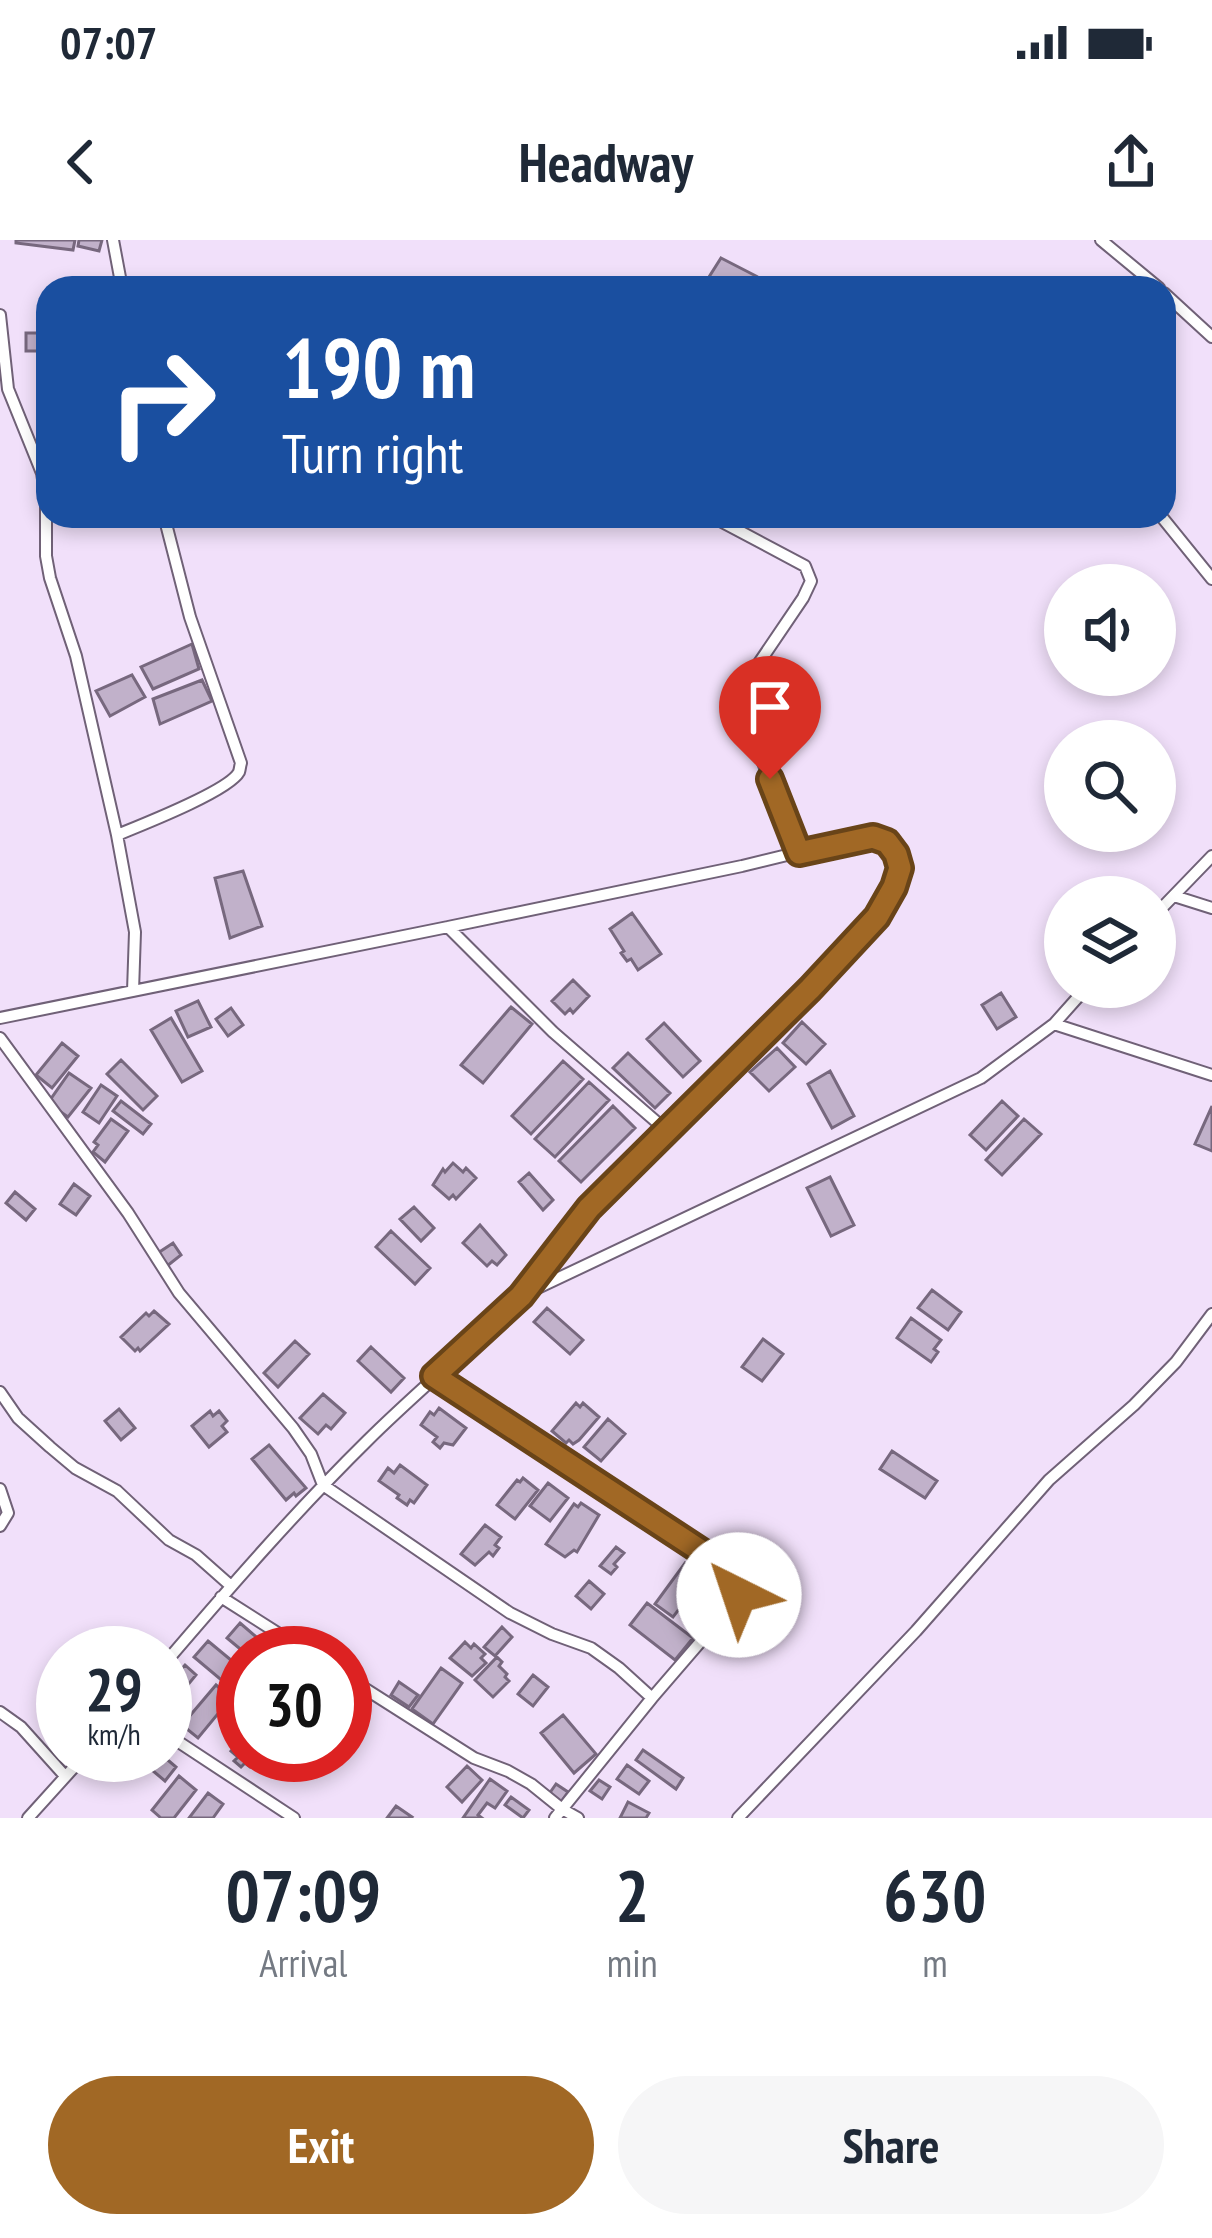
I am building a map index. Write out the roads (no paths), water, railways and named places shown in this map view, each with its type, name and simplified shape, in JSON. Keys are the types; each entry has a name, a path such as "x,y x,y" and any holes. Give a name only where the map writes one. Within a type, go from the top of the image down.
{"street":[{"path":"113,240 120,276"},
{"path":"1101,240 1145,276"},
{"path":"1176,303 1212,338"},
{"path":"0,315 8,389 36,458"},
{"path":"45,528 50,578 76,656 117,835 135,932 133,991"},
{"path":"117,835 182,808 240,771 190,617 167,528"},
{"path":"734,528 805,566 811,581 740,691 740,705 799,853"},
{"path":"1170,528 1212,579"},
{"path":"0,1018 873,837 887,842 896,854 900,868 877,917 589,1208 521,1296 323,1485 192,1632"},
{"path":"1176,894 1212,856"},
{"path":"1176,897 1212,908"},
{"path":"448,926 553,1033 667,1132"},
{"path":"521,1296 981,1078 1068,1008"},
{"path":"1054,1024 1212,1076"},
{"path":"0,1039 128,1213 179,1293 293,1428 311,1454 323,1485 509,1612 591,1648 652,1698"},
{"path":"738,1818 916,1631 1049,1480 1134,1406 1176,1362 1212,1314"},
{"path":"434,1376 736,1574 741,1586 739,1595 559,1814"},
{"path":"0,1392 18,1418 50,1448 116,1492 231,1586"},
{"path":"0,1489 8,1513 0,1526"},
{"path":"221,1597 267,1626"},
{"path":"372,1693 474,1758 531,1784 559,1814 578,1818"},
{"path":"0,1712 36,1744"},
{"path":"192,1751 295,1818"},
{"path":"31,1817 60,1782"}]}
